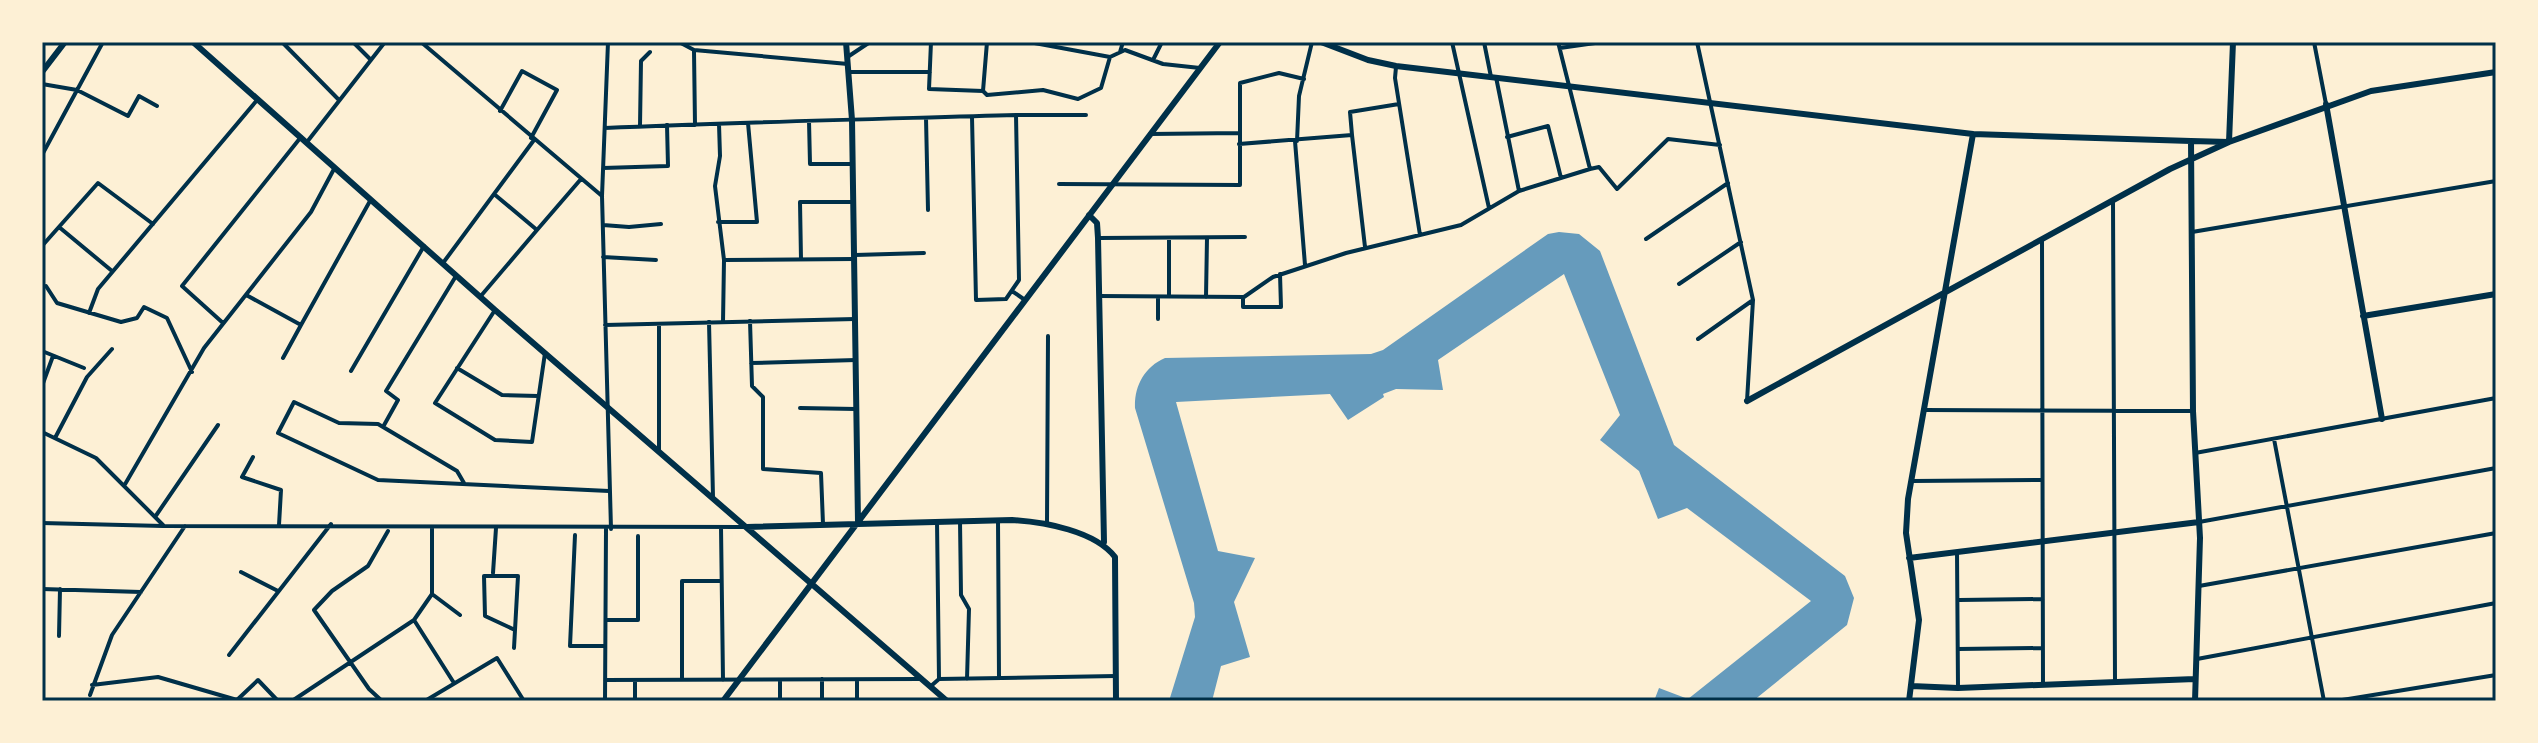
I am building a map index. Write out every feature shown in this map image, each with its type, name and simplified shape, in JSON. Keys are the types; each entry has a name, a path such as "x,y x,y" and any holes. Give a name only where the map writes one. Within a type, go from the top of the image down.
{"street":[{"path":"42,72 65,42"},
{"path":"42,155 103,42"},
{"path":"193,42 480,297 947,701"},
{"path":"282,42 339,100"},
{"path":"353,42 371,60"},
{"path":"223,323 182,286 385,42"},
{"path":"421,42 602,196"},
{"path":"605,701 609,407 602,196 608,42"},
{"path":"679,42 694,50 930,72"},
{"path":"846,42 852,120 858,523"},
{"path":"848,64 870,42"},
{"path":"931,42 929,89 983,91 987,95 1043,90 1078,99 1101,88 1110,57"},
{"path":"983,91 987,42"},
{"path":"1029,42 1110,57 1120,52 1201,68"},
{"path":"1120,52 1123,42"},
{"path":"1153,60 1162,42"},
{"path":"723,701 1220,42"},
{"path":"1305,265 1296,141 1299,96 1312,42"},
{"path":"1321,42 1368,60 1396,66 1973,134 2229,142"},
{"path":"1452,42 1489,208"},
{"path":"1484,42 1519,191"},
{"path":"1590,169 1559,45 1602,42"},
{"path":"1697,42 1713,103 1753,300 1747,401"},
{"path":"2229,142 2233,42"},
{"path":"2314,42 2382,419"},
{"path":"694,50 695,125"},
{"path":"640,126 641,61 650,52"},
{"path":"1396,66 1420,235"},
{"path":"443,263 532,139 557,90 522,71 500,111"},
{"path":"1747,401 2042,239 2191,159 2229,142 2326,104 2371,91 2496,72"},
{"path":"1059,184 1101,183 1110,187 1240,185 1240,83 1279,73 1304,79"},
{"path":"42,84 77,90 128,116 139,96 157,106"},
{"path":"89,313 98,289 258,99"},
{"path":"1366,248 1350,112 1399,104"},
{"path":"972,117 976,300 1006,299 1019,280 1016,115"},
{"path":"605,128 1086,115"},
{"path":"926,118 928,210"},
{"path":"809,121 810,164 853,164"},
{"path":"718,222 757,222 748,123"},
{"path":"719,124 720,156 715,186 724,260 723,322"},
{"path":"603,168 668,166 667,125"},
{"path":"1507,137 1548,126 1561,178"},
{"path":"1150,134 1240,133"},
{"path":"1909,701 1919,620 1906,519 1973,134"},
{"path":"1239,144 1352,135"},
{"path":"1099,296 1243,297 1280,274 1366,248 1461,225 1519,191 1590,169 1599,167 1617,189 1668,139 1720,145"},
{"path":"2191,141 2193,411 2199,522 2195,701"},
{"path":"124,486 223,323 311,212 335,167"},
{"path":"480,297 581,179"},
{"path":"2192,232 2496,181"},
{"path":"42,246 98,183 153,224"},
{"path":"1646,239 1728,183"},
{"path":"494,194 537,230"},
{"path":"283,358 371,198"},
{"path":"2113,201 2115,681"},
{"path":"801,259 800,202 853,202"},
{"path":"1089,215 1097,223 1098,238 1104,542 1115,557 1116,701"},
{"path":"603,225 629,227 661,224"},
{"path":"59,227 113,272"},
{"path":"1098,238 1245,237"},
{"path":"1169,238 1169,297"},
{"path":"1206,297 1207,238"},
{"path":"2042,239 2043,684"},
{"path":"1679,284 1741,242"},
{"path":"351,371 424,246"},
{"path":"724,260 924,253"},
{"path":"603,257 656,260"},
{"path":"1243,297 1243,307 1281,307 1280,274"},
{"path":"383,427 398,400 386,391 457,276"},
{"path":"46,286 57,303 121,322 137,318 144,307 167,318 192,372"},
{"path":"1012,291 1025,300"},
{"path":"2363,316 2496,294"},
{"path":"247,295 301,325"},
{"path":"1158,297 1158,319"},
{"path":"1698,339 1753,300"},
{"path":"495,310 435,403 495,440 532,442 545,353"},
{"path":"605,325 855,319"},
{"path":"750,321 752,386 763,397 763,469 821,473 823,524"},
{"path":"709,322 713,497"},
{"path":"659,325 659,451"},
{"path":"1047,524 1048,336"},
{"path":"55,438 87,377 112,349"},
{"path":"42,351 84,368"},
{"path":"42,386 53,356"},
{"path":"751,363 856,360"},
{"path":"457,368 502,395 538,396"},
{"path":"2195,453 2496,398"},
{"path":"464,483 457,471 383,427 339,423 294,402 278,433 378,480 609,491"},
{"path":"800,408 856,409"},
{"path":"1924,410 2193,411"},
{"path":"155,517 218,425"},
{"path":"42,432 96,458 164,526"},
{"path":"2274,439 2324,701"},
{"path":"253,457 242,477 281,490 279,525"},
{"path":"1909,558 2199,522 2496,468"},
{"path":"1911,481 2042,480"},
{"path":"42,523 608,529 998,520 1047,524 1104,542"},
{"path":"998,520 999,678"},
{"path":"937,521 939,679"},
{"path":"960,521 961,595 969,609 967,679"},
{"path":"229,655 331,524"},
{"path":"90,695 112,635 185,526"},
{"path":"292,701 414,620 432,594 432,526"},
{"path":"721,527 723,680"},
{"path":"493,573 496,528"},
{"path":"382,701 369,689 314,610 332,591 368,566 388,531"},
{"path":"2199,586 2496,533"},
{"path":"575,535 570,646 605,646"},
{"path":"606,620 638,620 638,536"},
{"path":"1957,552 1958,688"},
{"path":"241,572 279,591"},
{"path":"514,648 515,630 518,576 493,573 484,576 485,616 515,630"},
{"path":"682,681 682,581 721,581"},
{"path":"42,589 141,592"},
{"path":"59,636 60,589"},
{"path":"432,594 460,615"},
{"path":"1959,600 2043,599"},
{"path":"2197,659 2496,603"},
{"path":"414,620 454,683"},
{"path":"1958,649 2043,648"},
{"path":"425,701 497,658 524,701"},
{"path":"931,686 939,679 1116,676"},
{"path":"2336,701 2496,676"},
{"path":"92,685 158,677 237,700 258,680 278,701"},
{"path":"822,679 822,701"},
{"path":"605,680 923,679"},
{"path":"1911,686 1958,688 2195,679"},
{"path":"780,680 780,701"},
{"path":"857,680 857,701"},
{"path":"635,681 635,701"}],"water":[{"path":"1548,234 1579,234 1600,251 1674,445 1845,576 1854,598 1847,625 1753,701 1654,701 1659,688 1688,699 1811,601 1687,508 1658,519 1639,471 1600,440 1620,415 1564,274 1438,360 1443,390 1396,389 1383,394 1384,397 1348,420 1330,394 1176,402 1218,551 1255,558 1234,602 1250,657 1221,666 1212,701 1169,701 1195,617 1194,603 1135,408 1136,393 1146,372 1165,358 1371,354 1383,350"}]}
